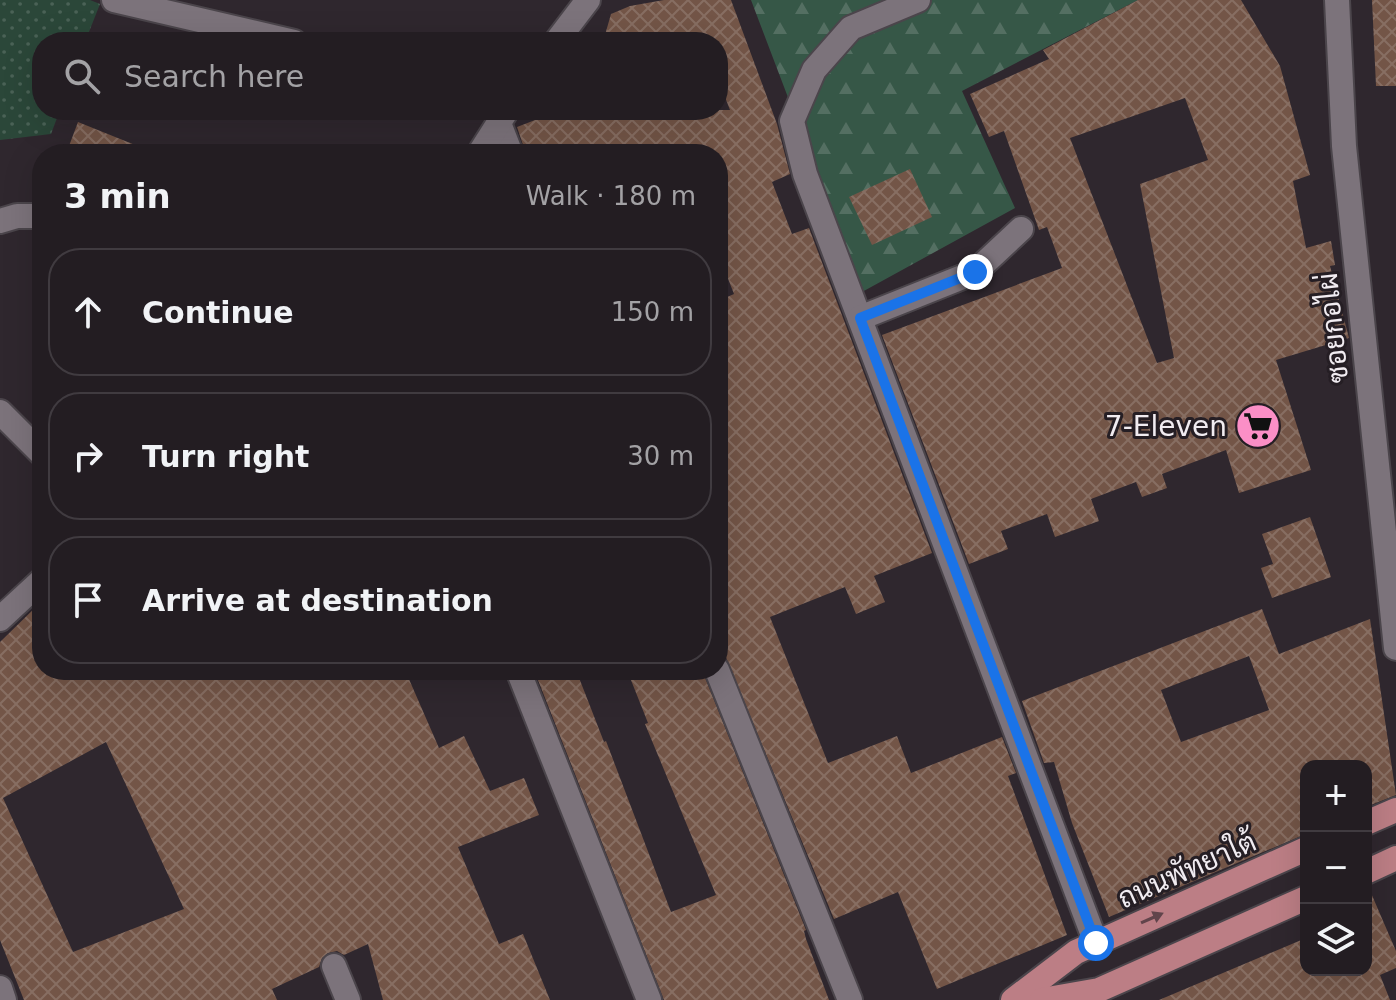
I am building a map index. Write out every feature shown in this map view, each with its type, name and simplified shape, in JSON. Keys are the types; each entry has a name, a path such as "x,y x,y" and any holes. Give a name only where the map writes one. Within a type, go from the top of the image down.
{"main road":[{"path":"1372,820 1396,810"},
{"name":"ถนนพัทยาใต้","path":"1013,1000 1076,952 1300,852"},
{"path":"1372,869 1396,858"},
{"path":"1042,1000 1101,995 1300,901"}],"street":[{"path":"114,0 251,32"},
{"path":"564,32 588,0"},
{"path":"918,0 851,28 814,70 792,121 805,174 1096,943"},
{"name":"ซอยกอไผ่","path":"1337,0 1344,146 1396,648"},
{"path":"485,144 500,120"},
{"path":"504,120 509,144"},
{"path":"0,221 32,216"},
{"path":"860,318 975,272 1021,229"},
{"path":"0,412 32,444"},
{"path":"0,619 32,589"},
{"path":"522,680 649,1000"},
{"path":"721,680 850,1000"},
{"path":"334,966 348,1000"},
{"path":"0,988 4,1000"}],"green space":[{"path":"0,0 90,0 100,4 89,32 32,32 32,120 56,120 51,134 0,140"},
{"path":"751,0 1138,0 962,91 1015,208 862,292"}],"building":[{"path":"664,0 731,0 777,124 790,174 772,182 792,234 809,228 932,553 874,576 885,602 856,614 845,587 770,617 828,763 897,736 911,773 1002,737 1016,773 1008,776 1067,935 937,989 898,892 834,919 728,662 728,297 734,294 728,279 728,144 523,144 517,127 535,120 728,120 728,32 606,32 611,14 630,6"},
{"path":"1138,0 1241,0 1280,66 1310,175 1293,181 1306,248 1331,241 1335,265 1330,266 1349,338 1276,360 1311,470 1239,493 1226,450 1162,474 1167,488 1142,497 1136,482 1091,499 1099,521 1055,537 1047,514 1001,531 1008,549 969,564 882,335 1062,268 1047,227 1039,230 1004,131 989,137 970,94 1049,59 1043,50","holes":["1185,98 1208,160 1140,184 1174,358 1157,363 1070,138"]},
{"path":"1372,0 1396,0 1396,86 1376,86"},
{"path":"78,122 133,144 70,144"},
{"path":"910,169 932,217 872,245 849,197"},
{"path":"1310,517 1331,577 1272,598 1261,568 1273,564 1262,534"},
{"path":"1262,609 1279,654 1370,619 1396,795 1372,805 1372,760 1300,760 1300,837 1109,917 1072,823 1054,762 1044,763 1022,701","holes":["1249,656 1269,710 1181,742 1161,690"]},
{"path":"32,611 32,680 409,680 439,748 464,736 490,791 524,778 539,815 458,847 499,944 523,934 550,1000 383,1000 368,944 344,955 337,951 328,953 319,967 272,989 277,1000 24,1000 0,940 0,642","holes":["106,742 184,909 73,952 3,798"]},
{"path":"538,680 580,680 671,912 716,895 645,724 648,723 631,680 706,680 806,930 806,939 829,1000 664,1000"},
{"path":"1372,895 1396,951 1396,968 1380,975 1390,1000 1159,1000 1300,941 1300,976 1372,976"}],"place":[{"name":"7-Eleven","path":"1258,426"}],"route":[{"path":"975,272 860,318 1096,943"}]}
